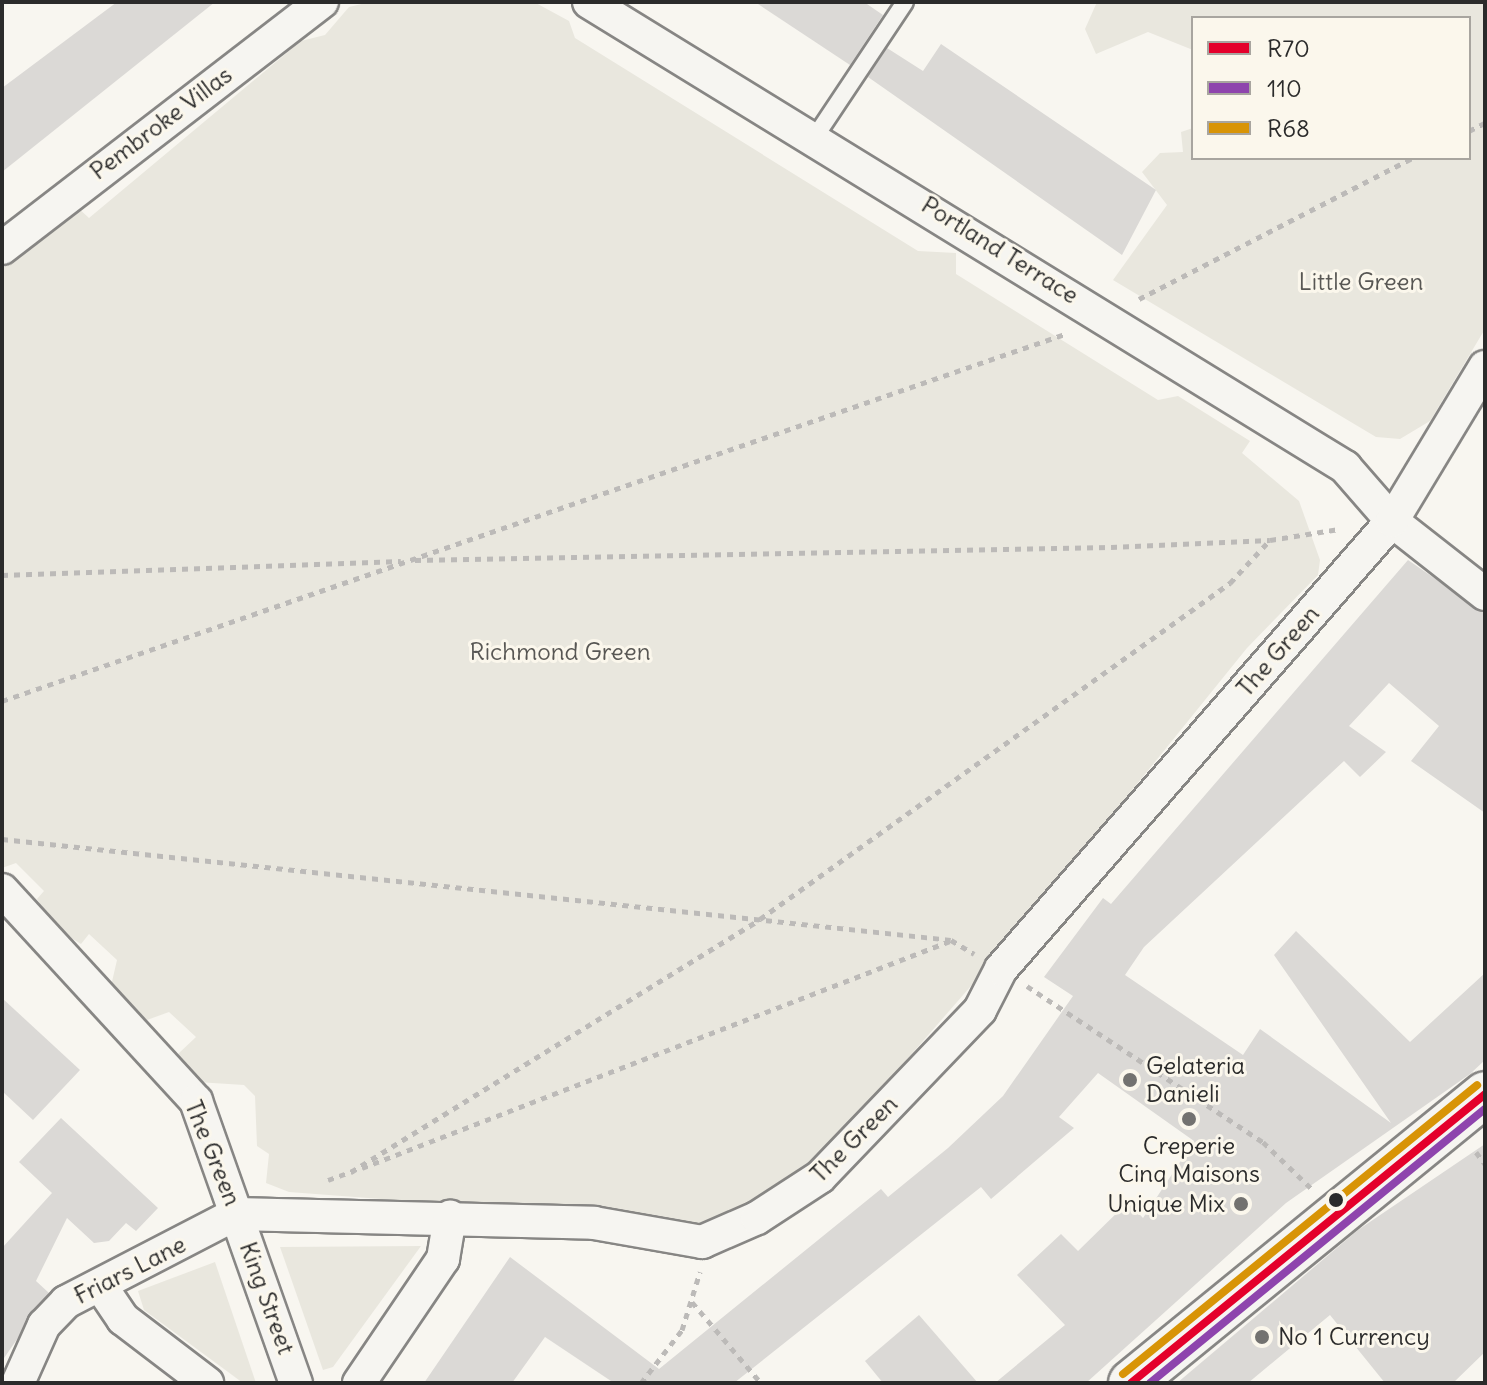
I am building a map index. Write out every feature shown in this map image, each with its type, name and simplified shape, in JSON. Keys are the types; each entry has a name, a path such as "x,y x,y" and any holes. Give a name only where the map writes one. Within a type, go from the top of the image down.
{"main road":[{"path":"1142,1380 1335,1211 1485,1094"}],"street":[{"name":"Pembroke Villas","path":"2,248 322,2"},
{"name":"Portland Terrace","path":"589,2 1107,316 1345,467 1392,521 1485,594"},
{"path":"1392,521 1485,367"},
{"name":"The Green","path":"2,890 196,1101 236,1214 594,1223 702,1242 757,1218 820,1177 980,1010 1001,969 1392,521"},
{"name":"Friars Lane","path":"18,1383 44,1325 66,1302 236,1214"},
{"name":"King Street","path":"236,1214 296,1383"},
{"path":"359,1383 443,1259 450,1217"},
{"path":"100,1285 123,1319 207,1383"}],"lane":[{"path":"815,137 905,2"}],"path":[{"path":"2,701 408,560 998,363 1107,316 1408,160"},
{"path":"2,575 408,560 1270,540 1392,521"},
{"path":"951,940 351,1172 760,919 1230,583 1270,540"},
{"path":"2,839 951,940 1001,969 1263,1142 1335,1211"},
{"path":"641,1383 682,1330 691,1302 702,1242"},
{"path":"691,1302 761,1383"}],"green space":[{"name":"Richmond Green","path":"370,2 534,2 569,21 575,38 918,251 956,253 956,274 1158,400 1178,396 1250,441 1242,453 1299,501 1320,560 1318,575 1247,648 1011,940 815,1165 709,1224 289,1192 266,1183 269,1154 257,1146 255,1096 244,1085 197,1082 178,1054 196,1037 169,1012 147,1020 108,999 117,960 89,934 81,944 55,928 37,899 44,891 16,863 2,868 2,262 76,206 89,218 301,41 325,35 349,7"},
{"name":"Little Green","path":"1097,2 1485,4 1485,329 1430,421 1400,439 1376,437 1113,280 1167,205 1142,172 1160,153 1183,152 1181,132 1191,129 1191,160 1471,160 1471,16 1191,16 1191,49 1148,32 1096,54 1085,29"},
{"path":"421,1246 333,1367 323,1370 280,1247"},
{"path":"215,1262 256,1383 243,1383 144,1310 138,1291"}],"building":[{"path":"117,2 215,2 2,172 2,88"},
{"path":"755,2 864,2 883,15 850,65"},
{"path":"941,44 1156,190 1122,255 868,77 887,48 923,71"},
{"path":"1408,560 1485,613 1485,813 1411,761 1439,726 1389,683 1349,726 1386,752 1360,777 1344,761 1144,947 1125,975 1243,1055 1260,1029 1391,1123 1274,955 1296,931 1410,1042 1485,973 1485,1060 1470,1074 1286,1203 1086,1383 995,1383 1065,1325 1017,1275 1061,1234 1078,1251 1128,1202 1143,1218 1194,1141 1098,1073 1059,1117 1074,1128 991,1199 981,1187 734,1383 614,1383 545,1337 512,1383 424,1383 510,1257 659,1369 881,1189 888,1197 948,1148 1003,1096 1073,996 1044,977 1103,898 1111,904"},
{"path":"2,998 80,1070 33,1120 2,1091"},
{"path":"61,1118 158,1208 136,1231 126,1223 109,1241 94,1243 67,1218 36,1281 49,1293 2,1361 2,1248 52,1193 19,1162"},
{"path":"1485,1144 1485,1352 1453,1383 1385,1383 1330,1315 1248,1383 1177,1383 1358,1230"},
{"path":"919,1315 978,1383 883,1383 865,1361"}],"transit line":[{"name":"R68","path":"1123,1374 1477,1085"},
{"name":"R70","path":"1131,1383 1485,1094"},
{"name":"110","path":"1150,1383 1485,1109"}],"place":[{"name":"Gelateria Danieli","path":"1130,1080"},
{"name":"Creperie Cinq Maisons","path":"1189,1119"},
{"name":"Unique Mix","path":"1241,1204"},
{"name":"No 1 Currency","path":"1262,1337"}]}
